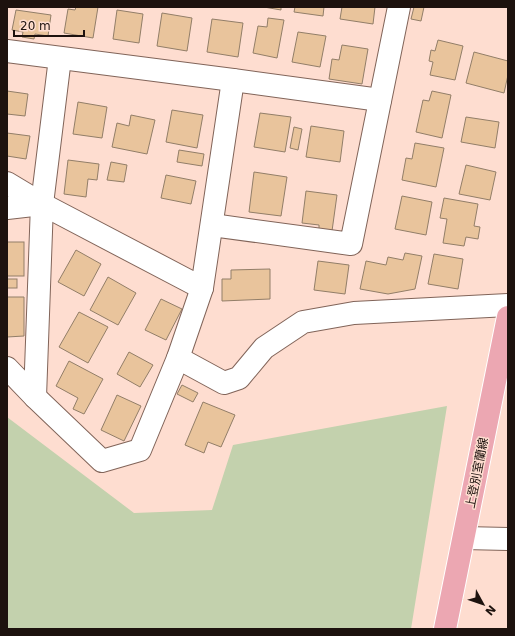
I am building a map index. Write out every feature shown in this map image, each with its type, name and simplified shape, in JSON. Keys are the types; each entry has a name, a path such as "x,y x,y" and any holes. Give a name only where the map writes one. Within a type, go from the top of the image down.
{"main road":[{"name":"上登別室蘭線","path":"445,629 508,317"}],"street":[{"path":"212,225 351,244 399,7"},
{"path":"7,51 380,100"},
{"path":"35,397 42,204 60,58"},
{"path":"7,368 102,461 140,450 178,358 202,288 233,80"},
{"path":"7,183 42,204 202,288"},
{"path":"7,208 42,204"},
{"path":"178,358 224,383 239,378 264,348 303,322 354,313 508,305"},
{"path":"464,538 508,539"}],"green space":[{"path":"447,406 411,629 7,629 7,417 134,513 212,510 233,445"}],"building":[{"path":"76,7 98,7 93,38 64,33 68,9 75,10"},
{"path":"264,7 281,7 281,10"},
{"path":"295,7 324,7 323,16 294,12"},
{"path":"342,7 375,7 373,24 340,19"},
{"path":"414,7 424,7 421,21 411,19"},
{"path":"16,10 51,15 48,36 35,34 34,39 22,37 23,32 12,30"},
{"path":"117,10 143,14 139,43 113,39"},
{"path":"162,13 192,18 187,51 157,46"},
{"path":"268,18 284,20 277,58 253,53 258,26 267,27"},
{"path":"212,19 243,23 238,57 207,52"},
{"path":"298,32 326,36 320,67 292,62"},
{"path":"438,40 463,46 455,80 430,75 433,62 429,61 431,50 435,51"},
{"path":"342,45 368,49 362,84 329,79 332,59 339,60"},
{"path":"474,52 508,61 508,75 504,93 466,83"},
{"path":"7,91 28,94 25,116 7,114"},
{"path":"432,91 451,95 442,138 416,132 423,100 429,101"},
{"path":"78,102 107,107 102,138 73,134"},
{"path":"172,110 203,115 197,148 166,142"},
{"path":"260,113 291,117 285,152 254,147"},
{"path":"131,115 155,120 147,154 112,147 117,123 129,126"},
{"path":"466,117 499,122 495,148 461,142"},
{"path":"311,126 344,131 340,162 306,157"},
{"path":"294,127 302,129 298,150 290,148"},
{"path":"7,133 30,136 26,159 7,156"},
{"path":"415,143 444,148 436,187 402,180 406,158 412,159"},
{"path":"179,150 204,154 202,166 177,162"},
{"path":"68,160 99,164 97,180 88,179 86,197 64,194"},
{"path":"111,162 127,165 124,182 107,180"},
{"path":"466,165 496,172 490,200 459,194"},
{"path":"254,172 287,177 281,216 249,212"},
{"path":"166,175 196,181 191,204 161,198"},
{"path":"306,191 337,195 332,231 319,229 319,225 302,223"},
{"path":"402,196 432,202 426,235 395,229"},
{"path":"444,198 478,204 474,226 480,227 478,239 466,237 464,246 443,243 447,219 440,218"},
{"path":"7,242 24,242 24,276 7,276"},
{"path":"76,250 101,264 84,296 58,282"},
{"path":"405,253 422,256 415,289 388,294 360,289 366,261 386,265 388,257 403,260"},
{"path":"434,254 463,259 458,289 428,284"},
{"path":"318,261 349,265 345,294 314,290"},
{"path":"270,269 270,299 222,301 222,279 231,279 231,270"},
{"path":"108,277 136,293 118,325 90,310"},
{"path":"7,279 17,279 17,288 7,288"},
{"path":"7,297 24,297 24,336 7,337"},
{"path":"161,299 182,309 166,340 145,330"},
{"path":"79,312 108,327 88,363 59,347"},
{"path":"129,352 153,365 140,387 117,374"},
{"path":"69,361 103,379 84,414 73,409 78,398 56,386"},
{"path":"182,385 198,393 193,402 177,394"},
{"path":"117,395 141,406 124,441 101,430"},
{"path":"203,402 235,415 221,447 208,442 204,453 185,445"}]}
